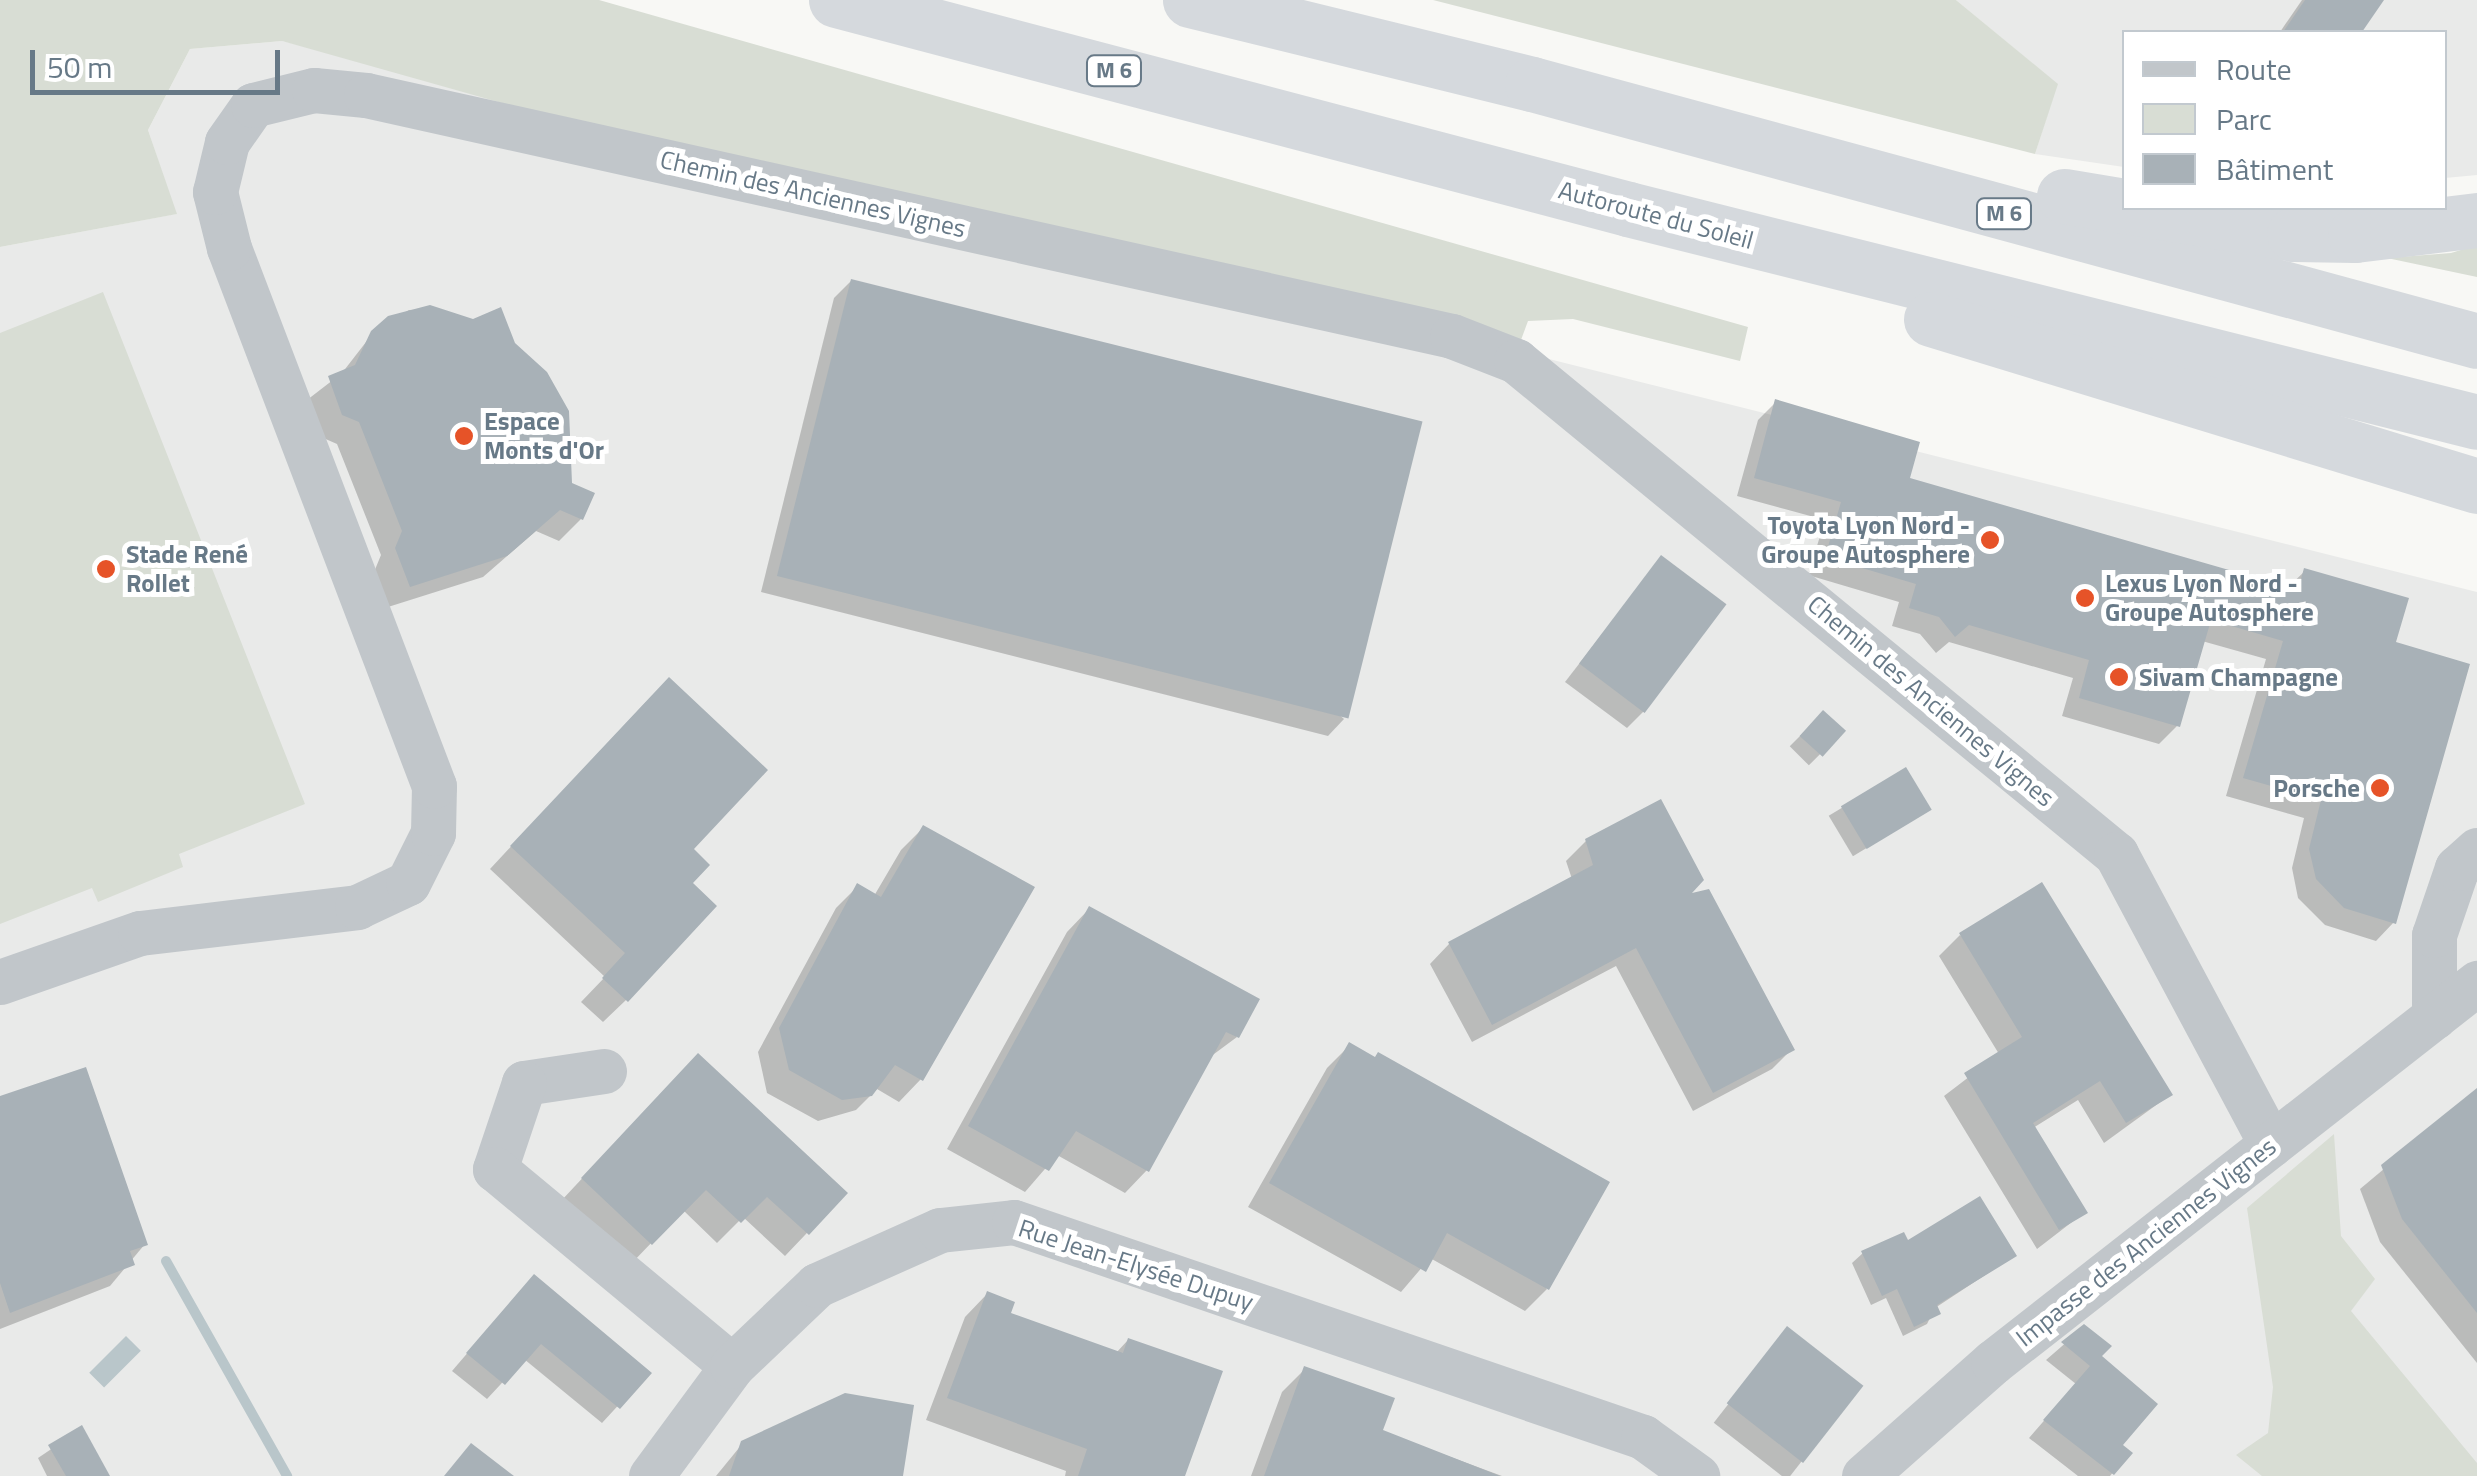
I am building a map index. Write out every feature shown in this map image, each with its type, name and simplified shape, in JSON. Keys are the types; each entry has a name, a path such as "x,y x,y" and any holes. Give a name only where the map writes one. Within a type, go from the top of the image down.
{"highway":[{"name":"Autoroute du Soleil","path":"836,0 1628,209 2477,422"},
{"name":"M 6","path":"1190,0 1532,84 2477,341"},
{"path":"1532,84 1692,109 2014,186 2122,207"},
{"path":"1628,209 1955,328 2477,486"},
{"path":"2139,210 2222,226 2355,235 2477,220"}],"street":[{"name":"Chemin des Anciennes Vignes","path":"0,982 140,932 357,907 408,883 433,832 434,786 229,248 215,192 227,142 254,106 314,90 366,94 1452,336 1516,361 2116,854 2271,1144"},
{"path":"2434,1016 2434,935 2457,868 2477,850"},
{"name":"Impasse des Anciennes Vignes","path":"1864,1476 1993,1362 2477,982"},
{"path":"604,1071 524,1083 495,1169 732,1366"},
{"name":"Rue Jean-Elysée Dupuy","path":"651,1476 732,1366 817,1285 940,1230 1014,1222 1643,1437 1694,1473"}],"shaded area":[{"path":"1956,0 2477,0 2477,175 2447,178 2447,30 2122,30 2122,167 2035,154 2057,84"},
{"path":"282,41 2477,592 2477,1476 0,1476 0,247 176,214 148,130 190,49"},
{"path":"126,1336 141,1351 104,1388 89,1373"}],"green space":[{"path":"0,0 599,0 1748,327 1740,361 1573,319 1528,321 1518,348 697,158 282,41 190,49 148,130 177,214 0,247"},
{"path":"1433,0 1956,0 2058,84 2035,154"},
{"path":"2477,245 2477,277 2387,258 2451,253"},
{"name":"Stade René Rollet","path":"103,292 305,804 179,854 183,867 98,902 92,888 0,924 0,333"},
{"path":"2334,1134 2341,1236 2375,1279 2351,1311 2477,1463 2477,1476 2262,1476 2236,1455 2268,1433 2273,1387 2247,1208"}],"building":[{"path":"2305,0 2384,0 2363,30 2284,30"},
{"path":"851,279 1423,421 1348,718 777,576"},
{"path":"430,305 473,319 501,307 515,343 547,372 569,411 572,483 595,493 583,520 560,510 507,556 410,587 395,548 402,531 359,422 342,415 328,376 355,365 371,331 388,316"},
{"path":"1775,399 1920,442 1910,478 2298,590 2304,568 2409,598 2396,642 2470,664 2396,924 2344,908 2316,879 2309,849 2321,800 2243,778 2283,641 2211,620 2180,727 2079,698 2089,660 1969,625 1955,637 1939,617 1909,608 1916,584 1825,557 1841,502 1754,478"},
{"path":"1661,555 1726,604 1645,713 1579,664"},
{"path":"669,677 768,770 694,849 710,865 693,883 717,906 628,1002 602,978 625,953 510,846"},
{"path":"1823,710 1846,731 1823,757 1800,736"},
{"path":"1906,767 1932,810 1867,849 1841,806"},
{"path":"1661,799 1704,880 1692,893 1709,889 1795,1050 1713,1093 1636,948 1492,1025 1448,942 1593,865 1585,839"},
{"path":"923,825 1035,887 923,1081 895,1065 872,1096 842,1100 789,1070 779,1028 857,883 881,897"},
{"path":"2042,882 2173,1095 2126,1123 2100,1081 2033,1123 2088,1213 2059,1230 1964,1073 2022,1037 1959,933"},
{"path":"1089,906 1260,999 1239,1038 1226,1032 1149,1172 1076,1131 1049,1171 968,1126"},
{"path":"1349,1042 1375,1057 1378,1052 1610,1182 1549,1290 1447,1233 1426,1272 1269,1183"},
{"path":"698,1053 848,1193 809,1235 767,1197 741,1223 706,1190 652,1245 581,1178"},
{"path":"86,1067 148,1245 130,1251 135,1265 10,1313 0,1283 0,1096"},
{"path":"2477,1088 2477,1313 2402,1219 2381,1165"},
{"path":"1980,1196 2017,1256 1937,1305 1941,1314 1914,1327 1897,1289 1882,1296 1861,1251 1904,1232 1908,1240"},
{"path":"534,1274 652,1373 620,1409 541,1344 505,1385 466,1353"},
{"path":"987,1291 1015,1302 1011,1313 1123,1353 1128,1338 1223,1371 1185,1476 1078,1476 1087,1449 947,1398"},
{"path":"2084,1324 2112,1346 2102,1356 2158,1404 2123,1445 2133,1453 2114,1475 2043,1420 2090,1366 2061,1342"},
{"path":"1787,1326 1863,1386 1803,1463 1727,1403"},
{"path":"1304,1366 1395,1398 1383,1430 1500,1476 1264,1476"},
{"path":"845,1393 914,1405 903,1476 729,1476 741,1441"},
{"path":"82,1425 110,1476 66,1476 48,1445"},
{"path":"471,1443 514,1476 444,1476"}],"waterway":[{"path":"166,1261 287,1476"}],"place":[{"name":"Espace Monts d'Or","path":"464,436"},
{"name":"Toyota Lyon Nord - Groupe Autosphere","path":"1990,540"},
{"name":"Stade René Rollet","path":"106,569"},
{"name":"Lexus Lyon Nord - Groupe Autosphere","path":"2085,598"},
{"name":"Sivam Champagne","path":"2119,677"},
{"name":"Porsche","path":"2380,788"}]}
